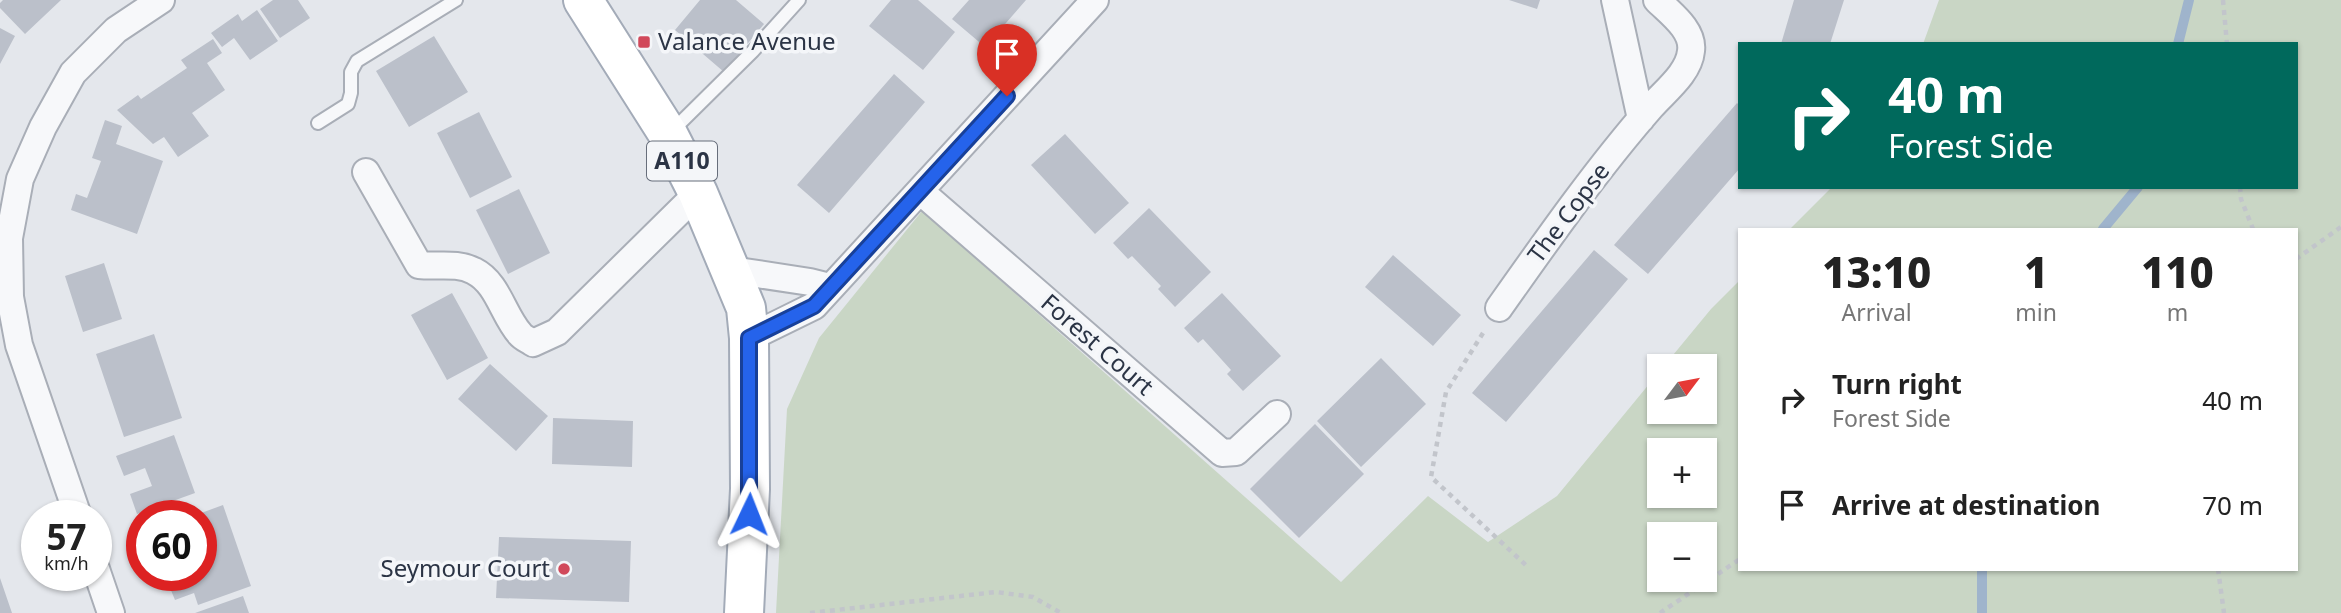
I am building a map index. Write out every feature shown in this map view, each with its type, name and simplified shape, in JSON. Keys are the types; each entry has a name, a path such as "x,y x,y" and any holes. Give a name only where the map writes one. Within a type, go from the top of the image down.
{"main road":[{"name":"A110","path":"583,0 668,135 698,193 746,308 749,338 750,489 744,613"}],"street":[{"path":"72,500 5,297 9,238 20,180 43,127 73,73 116,30 161,0"},
{"path":"749,338 814,306 1094,0"},
{"path":"1615,0 1641,118"},
{"name":"The Copse","path":"1499,308 1555,229 1641,118 1688,66 1692,48 1685,28 1657,0"},
{"path":"366,173 419,265 452,265 475,271 492,288 520,335 533,343 557,332 698,193"},
{"name":"Forest Court","path":"920,191 1222,453 1236,452 1277,414"},
{"path":"731,270 810,282 830,288"},
{"path":"104,591 111,613"}],"lane":[{"path":"318,123 348,104 351,72 357,61 456,0"},
{"path":"668,135 753,51 799,0"}],"path":[{"path":"2223,0 2227,42"},
{"path":"2240,189 2241,199 2253,228"},
{"path":"2298,258 2341,227"},
{"path":"1499,308 1446,392 1431,477 1529,568"},
{"path":"1660,613 1738,560"},
{"path":"2218,571 2224,613"},
{"path":"810,613 996,592 1033,597 1060,613"}],"green space":[{"path":"1939,0 2341,0 2341,613 776,613 787,409 819,338 922,211 1341,582 1428,496 1488,542 1557,496 1647,387 1647,424 1717,424 1717,354 1674,354 1711,309 1738,282 1738,571 2298,571 2298,228 1791,228 1830,189 2298,189 2298,42 1924,42"}],"building":[{"path":"3,0 61,0 25,34 0,8"},
{"path":"273,0 298,0 310,18 280,38 260,9"},
{"path":"700,0 736,0 764,24 724,72 675,30"},
{"path":"891,0 918,0 955,32 923,70 869,26"},
{"path":"969,0 1026,0 985,47 952,19"},
{"path":"1509,0 1540,0 1537,9"},
{"path":"1794,0 1844,0 1831,42 1782,42"},
{"path":"257,10 278,41 250,60 234,38 222,47 211,33 238,14 242,21"},
{"path":"0,28 15,36 0,64"},
{"path":"434,36 468,92 409,127 376,71"},
{"path":"213,39 222,53 207,63 225,90 192,113 209,136 178,157 164,137 153,144 117,110 138,95 141,99 187,68 181,60"},
{"path":"894,74 925,102 829,213 797,185"},
{"path":"1737,103 1738,170 1648,274 1614,245"},
{"path":"479,112 512,177 470,198 437,133"},
{"path":"105,120 122,126 116,144 163,161 137,234 71,210 76,194 87,198 101,161 92,158"},
{"path":"1065,134 1129,203 1095,234 1031,165"},
{"path":"519,189 550,253 508,274 476,210"},
{"path":"1149,208 1211,272 1175,307 1158,289 1161,286 1132,256 1128,259 1113,243"},
{"path":"1594,250 1628,279 1506,422 1472,393"},
{"path":"1393,255 1461,315 1433,346 1365,287"},
{"path":"104,263 122,319 83,332 65,276"},
{"path":"452,293 488,358 447,380 411,315"},
{"path":"1222,293 1281,356 1243,391 1227,374 1231,370 1203,339 1198,343 1184,328"},
{"path":"154,334 182,418 124,437 96,354"},
{"path":"1381,358 1426,404 1361,467 1317,421"},
{"path":"490,364 548,416 516,451 458,399"},
{"path":"553,418 633,421 632,467 552,464"},
{"path":"1315,424 1364,474 1299,538 1250,489"},
{"path":"174,435 195,493 176,500 132,500 130,494 152,486 145,468 124,476 116,456"},
{"path":"223,505 251,586 198,605 194,593 175,600 171,591 217,591 217,507"},
{"name":"Seymour Court","path":"499,537 631,541 629,602 496,598"},
{"path":"0,578 12,613 0,613"},
{"path":"243,596 249,613 195,613"}],"waterway":[{"path":"2178,42 2189,0"},
{"path":"2104,228 2136,189"},
{"path":"1982,571 1982,613"}],"place":[{"name":"Valance Avenue","path":"644,42"},
{"name":"Seymour Court","path":"564,569"}],"route":[{"path":"749,514 749,338 814,306 1007,96"}]}
